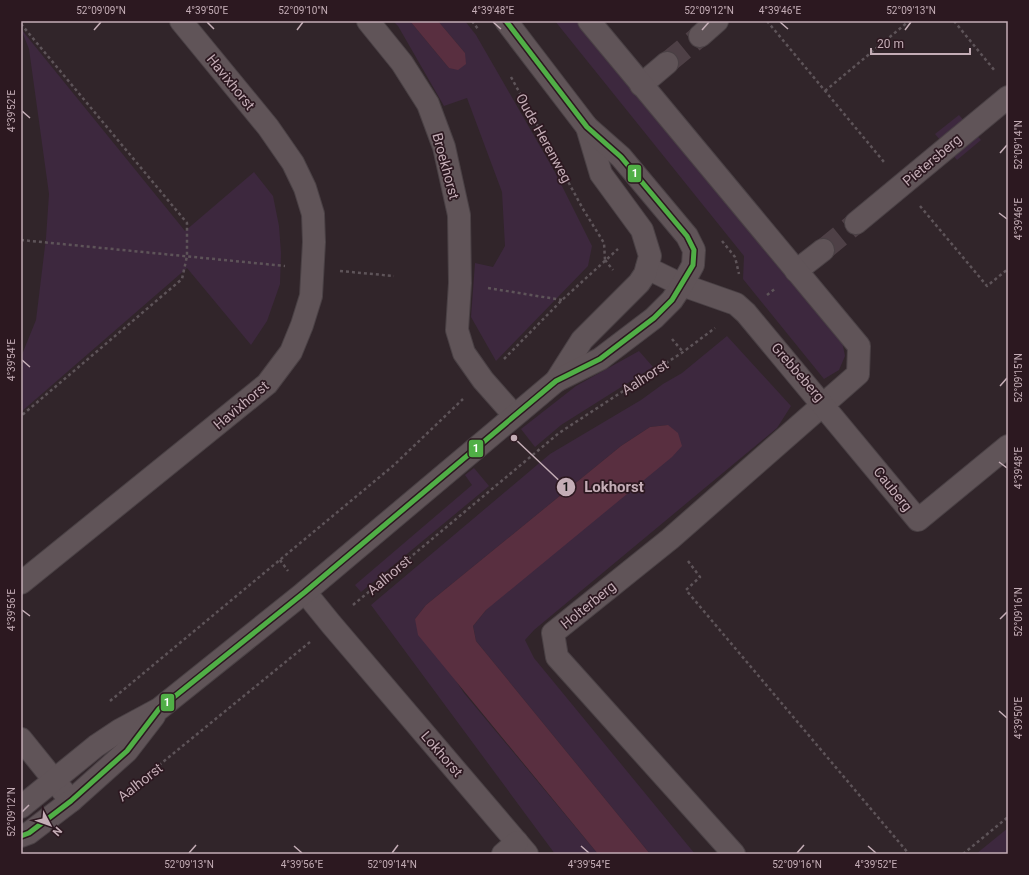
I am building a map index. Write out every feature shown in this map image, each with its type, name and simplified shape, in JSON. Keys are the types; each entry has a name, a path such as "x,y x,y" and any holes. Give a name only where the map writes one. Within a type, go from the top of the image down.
{"street":[{"name":"Havixhorst","path":"21,583 267,384 290,352 302,325 311,296 314,214 305,188 293,163 268,127 181,21"},
{"name":"Broekhorst","path":"368,21 402,63 428,104 444,147 459,215 460,283"},
{"path":"21,807 96,746 114,734 159,709 305,592 556,381 600,359 659,314 672,300 682,285 693,265 694,250 687,236 622,157 587,127 506,21"},
{"name":"Grebbeberg","path":"589,21 859,346 858,374 824,405 741,308"},
{"path":"700,36 717,21"},
{"path":"641,85 667,63"},
{"name":"Pietersberg","path":"856,223 1008,97"},
{"path":"556,381 582,340 632,292 645,274 650,256 642,230 602,174 587,127"},
{"path":"796,271 823,250"},
{"path":"647,268 682,285 741,308"},
{"path":"460,283 457,330 464,353 484,380 514,415"},
{"name":"Cauberg","path":"824,405 918,520 1008,446"},
{"name":"Holterberg","path":"734,854 557,657 553,633 670,539 824,405"},
{"name":"Lokhorst","path":"305,592 516,850"},
{"path":"21,836 29,833 71,801 127,750 159,709"},
{"path":"21,739 71,801"}],"path":[{"path":"472,21 480,32"},
{"path":"767,21 987,286 1008,269"},
{"path":"825,91 908,21"},
{"path":"954,21 998,75"},
{"path":"21,24 188,223 187,256 182,279 21,416"},
{"name":"Oude Herenweg","path":"509,74 583,209 604,243 605,260 562,300"},
{"path":"21,240 394,276"},
{"name":"Aalhorst","path":"126,792 331,624 559,433 683,352 741,308 796,271"},
{"path":"460,283 562,300"},
{"path":"104,706 394,465 484,380 562,300"},
{"path":"670,539 700,577 686,590 909,854"},
{"path":"963,854 1008,817"}],"shaded area":[{"path":"393,21 410,21 449,68 465,53 438,21 465,21 476,35 556,174 592,246 588,266 496,361 471,317 475,263 493,267 505,246 502,192 467,98 444,106 398,26"},
{"path":"410,21 438,21 465,53 466,64 458,70 449,68"},
{"path":"555,21 579,21 842,341 845,356 839,370 824,379 743,279 744,256"},
{"path":"21,29 185,231 254,172 273,196 279,226 281,253 280,284 267,321 251,345 187,268 21,412 21,357 36,320 46,238 49,194 29,49"},
{"path":"959,115 981,140 957,160 935,134"},
{"path":"727,336 791,406 777,428 534,630 525,640 534,658 695,854 650,854 476,641 473,626 486,610 668,425 650,427 621,446 426,605 415,619 464,693 598,854 555,854 371,605 550,454 641,400 663,384 682,373"},
{"path":"639,351 653,367 561,425 535,447 521,429 576,386"},
{"path":"668,425 678,433 682,446 672,457 486,610 473,626 476,641 650,854 598,854 418,635 415,619 426,605 621,446 650,427"},
{"path":"474,468 489,486 361,592 355,585 472,485 465,475"},
{"path":"1008,828 1008,854 976,854"}],"tunnel":[{"path":"667,63 700,36"},
{"path":"823,250 856,223"}],"transit line":[{"name":"1","path":"21,836 29,833 71,801 127,751 159,709 305,592 556,381 600,359 654,318 672,300 693,265 694,250 687,236 621,157 587,127 506,21"}],"place":[{"name":"Lokhorst","path":"514,438"}]}
